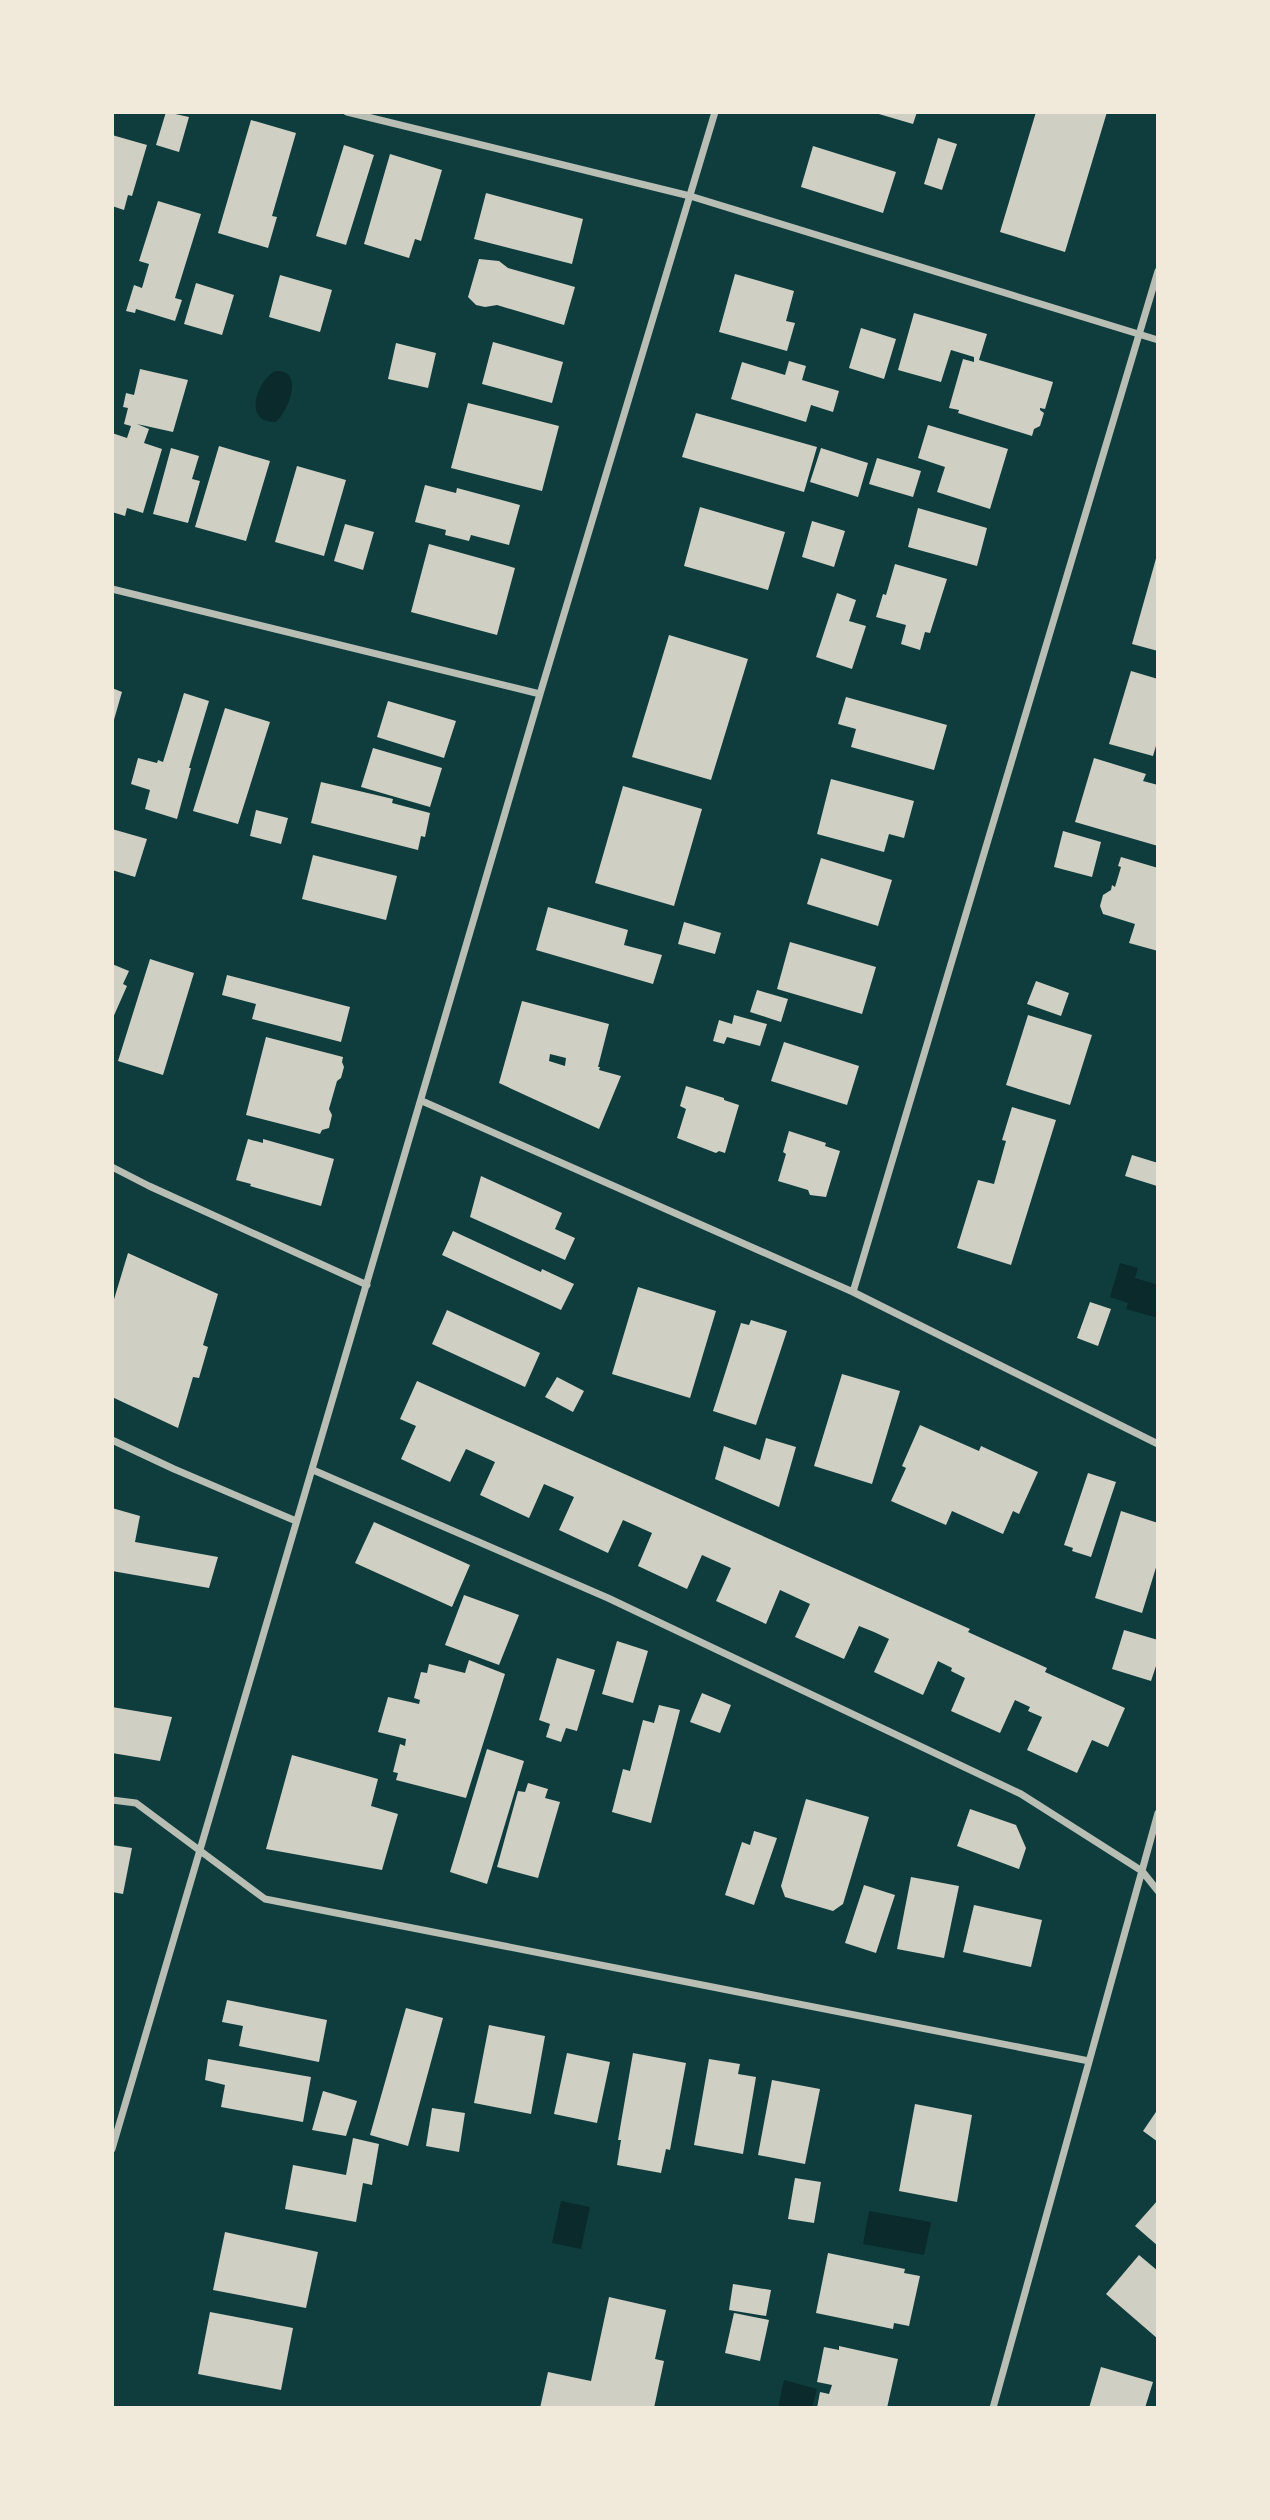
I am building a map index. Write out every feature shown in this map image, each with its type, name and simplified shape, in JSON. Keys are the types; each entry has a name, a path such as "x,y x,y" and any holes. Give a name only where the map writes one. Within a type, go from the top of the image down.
{"street":[{"path":"347,112 690,196 1158,340"},
{"path":"112,2149 540,694 715,112"},
{"path":"853,1292 1158,271"},
{"path":"112,589 540,694"},
{"path":"422,1101 853,1292 1158,1444"},
{"path":"112,1167 367,1285"},
{"path":"112,1440 296,1521"},
{"path":"313,1470 608,1598 1021,1794 1142,1871 1158,1891"},
{"path":"112,1800 136,1803 265,1899 1089,2062"},
{"path":"993,2408 1158,1813"}],"water":[{"path":"275,371 284,372 292,383 289,401 276,422 265,421 256,409 258,392 268,376"},
{"path":"1120,1263 1138,1268 1135,1278 1158,1285 1158,1318 1126,1309 1128,1303 1110,1297"},
{"path":"561,2201 590,2207 581,2249 552,2243"},
{"path":"869,2211 931,2222 924,2255 863,2244"},
{"path":"784,2380 817,2389 812,2408 778,2408"}],"building":[{"path":"166,112 189,117 179,152 156,145"},
{"path":"872,112 917,112 913,124"},
{"path":"1036,112 1107,112 1065,252 1000,232"},
{"path":"251,120 296,133 272,216 277,217 268,248 218,233"},
{"path":"112,135 147,145 132,196 128,195 124,210 112,206"},
{"path":"938,138 957,144 942,190 924,184"},
{"path":"344,145 374,155 346,245 316,236"},
{"path":"813,146 896,172 883,213 801,187"},
{"path":"390,154 442,170 421,241 415,239 409,258 364,244"},
{"path":"486,193 583,219 572,264 474,239"},
{"path":"158,201 201,214 175,298 182,300 175,321 136,309 135,313 126,311 134,285 142,288 149,264 139,261"},
{"path":"479,259 499,261 508,268 575,287 564,325 497,305 476,305 468,297"},
{"path":"735,274 794,291 786,321 795,323 787,351 719,332"},
{"path":"280,275 332,290 320,332 269,317"},
{"path":"196,283 234,295 222,335 184,324"},
{"path":"914,313 987,334 979,360 1053,382 1045,409 1040,408 1044,413 1040,426 1034,429 1032,436 949,408 963,359 974,362 974,357 951,350 941,382 898,370"},
{"path":"861,328 896,339 884,379 849,368"},
{"path":"493,342 563,362 552,403 482,384"},
{"path":"396,343 436,353 428,388 388,379"},
{"path":"789,361 806,366 802,380 839,391 833,412 811,405 806,422 731,399 742,362 785,375"},
{"path":"140,369 188,380 173,432 137,424 149,429 144,443 162,449 143,513 127,508 125,516 112,512 112,433 127,438 131,426 124,424 128,408 123,407 126,393 134,395"},
{"path":"468,403 559,426 542,491 451,468"},
{"path":"696,413 817,447 804,492 682,457"},
{"path":"928,425 1008,449 990,509 937,492 945,467 918,458"},
{"path":"219,446 270,461 246,541 195,527"},
{"path":"171,448 199,456 192,479 200,481 188,523 153,514"},
{"path":"821,448 868,463 858,497 810,482"},
{"path":"877,458 921,471 913,497 869,484"},
{"path":"297,466 346,480 324,556 275,542"},
{"path":"425,485 456,493 457,488 520,505 509,545 471,535 469,541 445,535 446,530 415,522"},
{"path":"700,507 785,532 768,590 684,566"},
{"path":"918,508 987,528 977,566 908,547"},
{"path":"812,521 845,531 834,567 802,557"},
{"path":"345,524 374,532 363,570 334,561"},
{"path":"429,544 515,568 497,635 411,612"},
{"path":"1158,555 1158,651 1132,644"},
{"path":"895,564 947,579 930,633 925,632 920,650 901,644 906,625 876,617"},
{"path":"837,593 856,600 849,621 866,626 852,669 816,657"},
{"path":"669,635 748,659 711,780 632,757"},
{"path":"1131,671 1158,679 1158,739 1153,756 1109,744"},
{"path":"112,688 122,692 113,723 112,722"},
{"path":"184,693 209,701 177,819 145,809 150,790 131,784 138,758 163,762"},
{"path":"846,697 947,725 934,770 851,747 856,729 838,724"},
{"path":"388,701 456,721 444,758 377,737"},
{"path":"225,708 270,722 238,824 193,811"},
{"path":"373,748 442,768 430,807 361,787"},
{"path":"1094,758 1146,774 1143,781 1158,785 1158,846 1075,822"},
{"path":"831,779 914,801 904,838 889,834 884,852 817,834"},
{"path":"321,782 393,799 392,803 430,813 425,837 421,836 418,850 311,823"},
{"path":"623,786 702,809 674,906 595,883"},
{"path":"256,810 288,818 281,844 250,836"},
{"path":"112,829 147,839 135,877 112,870"},
{"path":"1063,831 1101,842 1092,877 1054,867"},
{"path":"313,855 397,876 386,920 302,899"},
{"path":"1121,857 1158,868 1158,951 1129,943 1135,924 1103,914 1100,906 1103,895 1111,890 1112,885 1115,887"},
{"path":"821,858 892,880 878,926 807,904"},
{"path":"548,907 628,930 624,945 662,955 653,984 536,950"},
{"path":"684,922 721,933 715,954 678,944"},
{"path":"790,942 876,967 862,1014 777,989"},
{"path":"150,959 194,973 163,1075 118,1061"},
{"path":"112,964 129,971 123,984 127,986 112,1020"},
{"path":"227,975 350,1007 341,1042 252,1019 256,1004 222,995"},
{"path":"1036,981 1069,993 1061,1016 1027,1004"},
{"path":"757,990 788,999 781,1022 750,1012"},
{"path":"522,1001 609,1024 598,1067 599,1070 621,1076 599,1129 499,1083","holes":["550,1054 566,1058 565,1066 549,1061"]},
{"path":"734,1015 767,1024 760,1046 727,1037 724,1044 713,1041 719,1020 732,1024"},
{"path":"1028,1015 1092,1035 1070,1105 1006,1085"},
{"path":"266,1037 343,1057 344,1067 329,1109 332,1115 329,1128 322,1130 320,1134 246,1115"},
{"path":"784,1042 859,1066 847,1105 771,1081"},
{"path":"686,1086 739,1105 725,1153 716,1153 677,1138 686,1109 680,1106"},
{"path":"1012,1107 1056,1120 1011,1265 957,1248 978,1180 994,1184 1006,1141 1002,1140"},
{"path":"789,1131 826,1143 825,1146 840,1151 826,1197 810,1195 808,1190 778,1181"},
{"path":"248,1139 263,1143 263,1139 334,1159 321,1206 236,1180"},
{"path":"1132,1155 1158,1163 1157,1186 1125,1176"},
{"path":"481,1176 562,1213 555,1229 575,1238 565,1260 470,1217"},
{"path":"453,1231 541,1272 542,1269 574,1284 561,1310 442,1255"},
{"path":"128,1253 218,1294 203,1345 208,1347 199,1378 193,1377 178,1428 112,1397 112,1306"},
{"path":"638,1287 716,1311 690,1398 612,1374"},
{"path":"1090,1302 1111,1309 1098,1346 1077,1338"},
{"path":"447,1310 540,1353 525,1387 432,1344"},
{"path":"751,1320 787,1331 756,1425 713,1411 741,1323 749,1325"},
{"path":"842,1374 900,1391 872,1484 814,1466"},
{"path":"557,1377 584,1391 573,1412 545,1397"},
{"path":"417,1381 970,1629 968,1632 1047,1668 1045,1672 1125,1708 1108,1747 1092,1740 1077,1773 1027,1750 1042,1717 1028,1711 1030,1707 1015,1700 1000,1733 951,1711 965,1678 938,1661 923,1695 874,1672 889,1639 874,1632 859,1626 844,1659 795,1637 810,1604 780,1590 766,1624 716,1601 731,1568 702,1555 687,1589 638,1566 652,1533 623,1520 608,1553 559,1530 574,1497 544,1484 529,1518 480,1495 495,1462 466,1449 450,1482 401,1459 416,1426 400,1419"},
{"path":"920,1425 979,1451 981,1446 1038,1472 1019,1514 1013,1511 1003,1534 952,1511 946,1525 891,1501 906,1468 902,1466"},
{"path":"766,1438 796,1447 779,1507 715,1479 724,1446 760,1460"},
{"path":"1088,1473 1116,1482 1091,1557 1072,1551 1073,1548 1064,1545"},
{"path":"112,1508 140,1516 135,1542 218,1557 209,1588 112,1571"},
{"path":"1121,1511 1158,1523 1158,1561 1142,1613 1095,1598"},
{"path":"374,1522 470,1565 452,1607 355,1563"},
{"path":"464,1595 519,1615 499,1665 445,1645"},
{"path":"1124,1630 1158,1640 1158,1660 1151,1681 1112,1669"},
{"path":"617,1641 648,1651 633,1703 602,1694"},
{"path":"557,1658 595,1670 577,1731 566,1728 561,1742 546,1737 550,1724 539,1720"},
{"path":"469,1660 505,1674 466,1798 396,1780 398,1773 393,1772 400,1744 405,1746 406,1739 378,1732 388,1697 419,1704 420,1700 414,1698 421,1672 427,1673 429,1664 465,1673"},
{"path":"702,1693 731,1705 720,1733 690,1722"},
{"path":"659,1705 680,1710 651,1823 612,1812 623,1769 630,1771 643,1720 654,1723"},
{"path":"112,1707 172,1717 160,1761 112,1753"},
{"path":"487,1749 524,1761 487,1884 450,1872"},
{"path":"292,1755 378,1779 371,1806 398,1814 382,1870 266,1849"},
{"path":"528,1783 548,1789 545,1798 560,1802 538,1878 497,1867 518,1791 525,1792"},
{"path":"806,1799 869,1817 843,1904 833,1911 785,1897 781,1886"},
{"path":"970,1809 1016,1825 1026,1848 1019,1869 957,1846"},
{"path":"754,1831 777,1838 754,1905 725,1895 742,1842 750,1845"},
{"path":"112,1845 132,1848 123,1894 112,1892"},
{"path":"911,1877 959,1886 944,1958 897,1949"},
{"path":"864,1885 895,1895 876,1953 845,1943"},
{"path":"974,1905 1042,1920 1031,1967 963,1952"},
{"path":"227,2000 327,2020 319,2062 239,2046 243,2026 222,2022"},
{"path":"406,2008 443,2018 408,2146 370,2135"},
{"path":"489,2025 545,2036 531,2114 474,2103"},
{"path":"567,2053 610,2062 597,2123 554,2114"},
{"path":"633,2053 686,2063 670,2150 666,2149 661,2173 617,2165 621,2140 618,2140"},
{"path":"208,2059 311,2077 303,2122 221,2107 225,2085 205,2080"},
{"path":"709,2059 740,2064 738,2074 756,2077 743,2154 694,2145"},
{"path":"772,2080 820,2089 805,2164 758,2155"},
{"path":"323,2091 357,2101 346,2136 312,2130"},
{"path":"915,2104 972,2115 957,2202 899,2191"},
{"path":"432,2108 465,2113 459,2152 426,2146"},
{"path":"1158,2109 1158,2142 1143,2131"},
{"path":"353,2138 379,2144 372,2185 363,2183 356,2222 285,2209 293,2165 346,2175"},
{"path":"795,2178 821,2182 814,2223 788,2219"},
{"path":"1158,2200 1158,2246 1135,2226"},
{"path":"225,2232 318,2252 306,2308 213,2290"},
{"path":"828,2253 905,2269 904,2273 920,2276 909,2326 894,2323 893,2329 816,2313"},
{"path":"1139,2255 1158,2271 1158,2339 1106,2294"},
{"path":"733,2284 771,2290 766,2316 729,2310"},
{"path":"609,2297 666,2310 655,2359 664,2361 654,2408 540,2408 548,2372 591,2381"},
{"path":"210,2312 293,2328 281,2390 198,2374"},
{"path":"734,2313 769,2320 760,2361 725,2353"},
{"path":"839,2346 898,2359 887,2408 817,2408 820,2392 829,2394 832,2385 817,2382 824,2347 839,2350"},
{"path":"1101,2367 1153,2382 1145,2408 1089,2408"}]}
